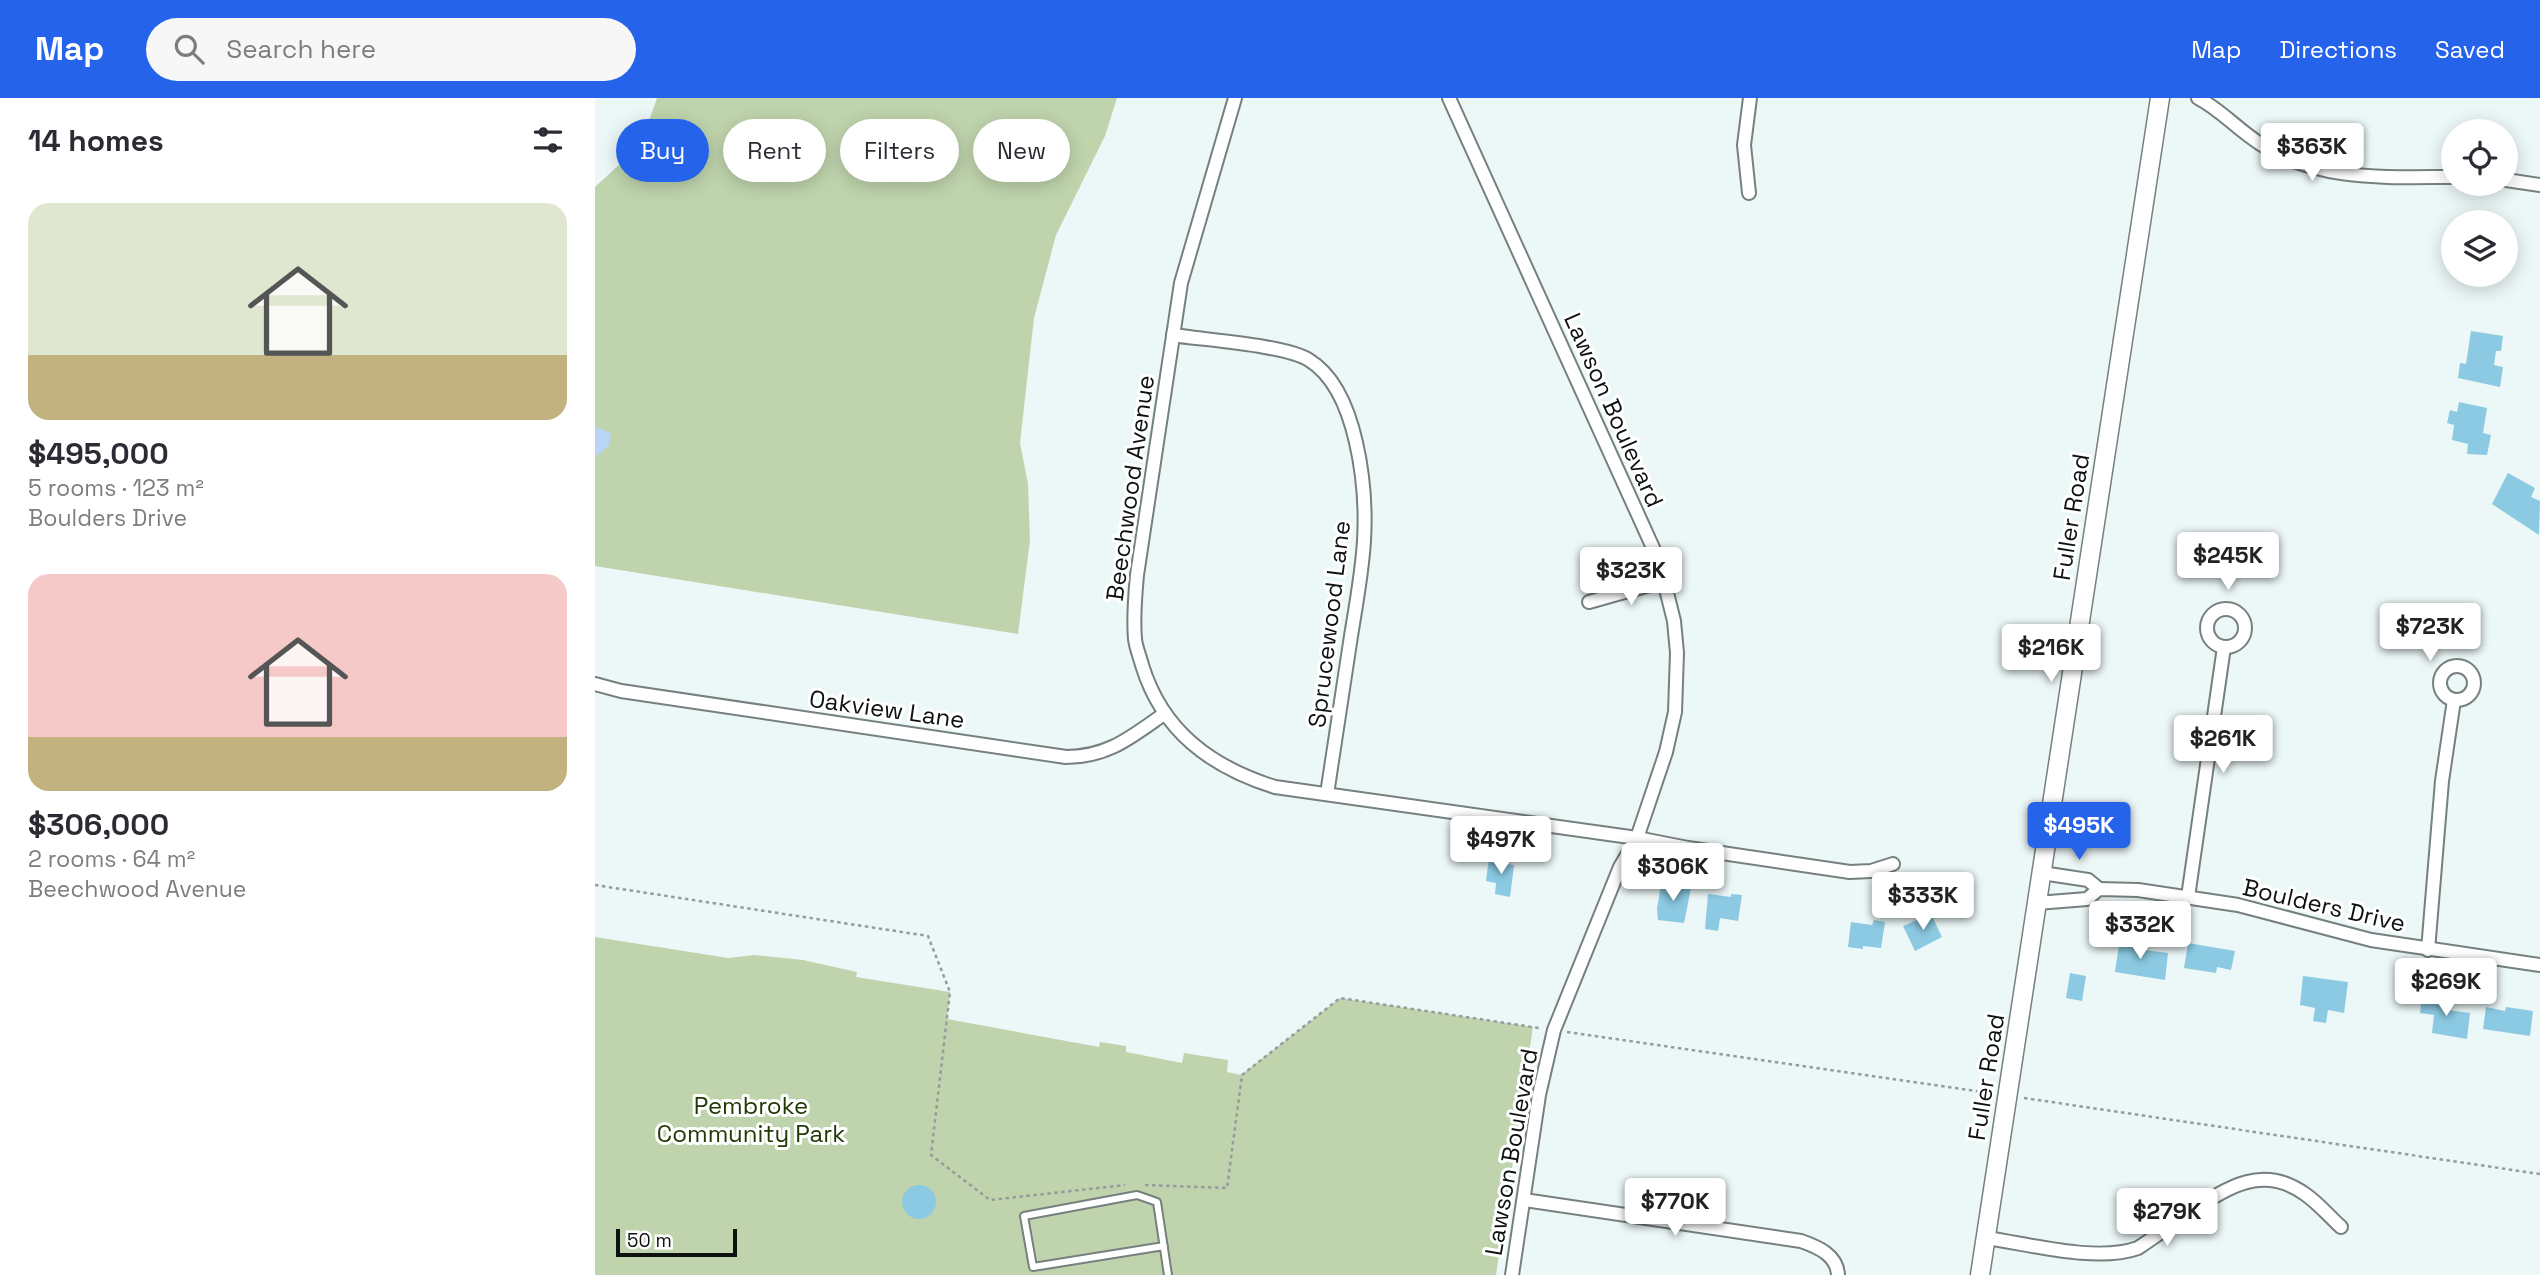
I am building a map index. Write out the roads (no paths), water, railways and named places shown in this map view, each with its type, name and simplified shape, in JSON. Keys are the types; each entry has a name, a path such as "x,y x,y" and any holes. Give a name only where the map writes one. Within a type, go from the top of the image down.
{"street":[{"name":"Beechwood Avenue","path":"1235,98 1187,257 1133,610 1135,643 1147,682 1164,714 1183,736 1215,762 1252,780 1275,787 1637,838 1850,872 1871,871 1893,864"},
{"name":"Lawson Boulevard","path":"1449,98 1659,561 1674,621 1677,653 1675,712 1666,752 1637,838 1620,867 1554,1030 1539,1095 1512,1275"},
{"path":"1749,194 1744,145 1750,98"},
{"name":"Fuller Road","path":"1980,1275 2160,98"},
{"path":"2198,98 2215,107 2259,143 2285,157 2330,172 2375,177 2441,177"},
{"path":"2518,182 2540,185"},
{"name":"Sprucewood Lane","path":"1173,335 1293,352 1307,358 1330,379 1345,410 1355,443 1363,488 1364,540 1327,794"},
{"path":"1589,602 1664,581"},
{"path":"2188,897 2224,647"},
{"name":"Oakview Lane","path":"595,684 621,691 1066,757 1087,757 1118,747 1164,714"},
{"path":"2428,950 2442,781 2454,700"},
{"name":"Boulders Drive","path":"2042,873 2088,880 2099,889 2138,890 2238,905 2371,940 2540,965"},
{"name":"Boulders Drive","path":"2037,903 2087,899 2099,889"},
{"path":"1986,1238 2088,1254 2126,1252 2138,1248 2226,1189 2263,1179 2280,1182 2306,1194 2341,1227"},
{"path":"1524,1200 1801,1241 1828,1254 1838,1275"}],"lane":[{"path":"1164,1246 1033,1267 1024,1216 1137,1195 1157,1202 1164,1246 1168,1275"}],"water":[{"path":"595,427 611,433 609,446 595,457"}],"park label":[{"name":"Pembroke Community Park","path":"751,1119"}]}
